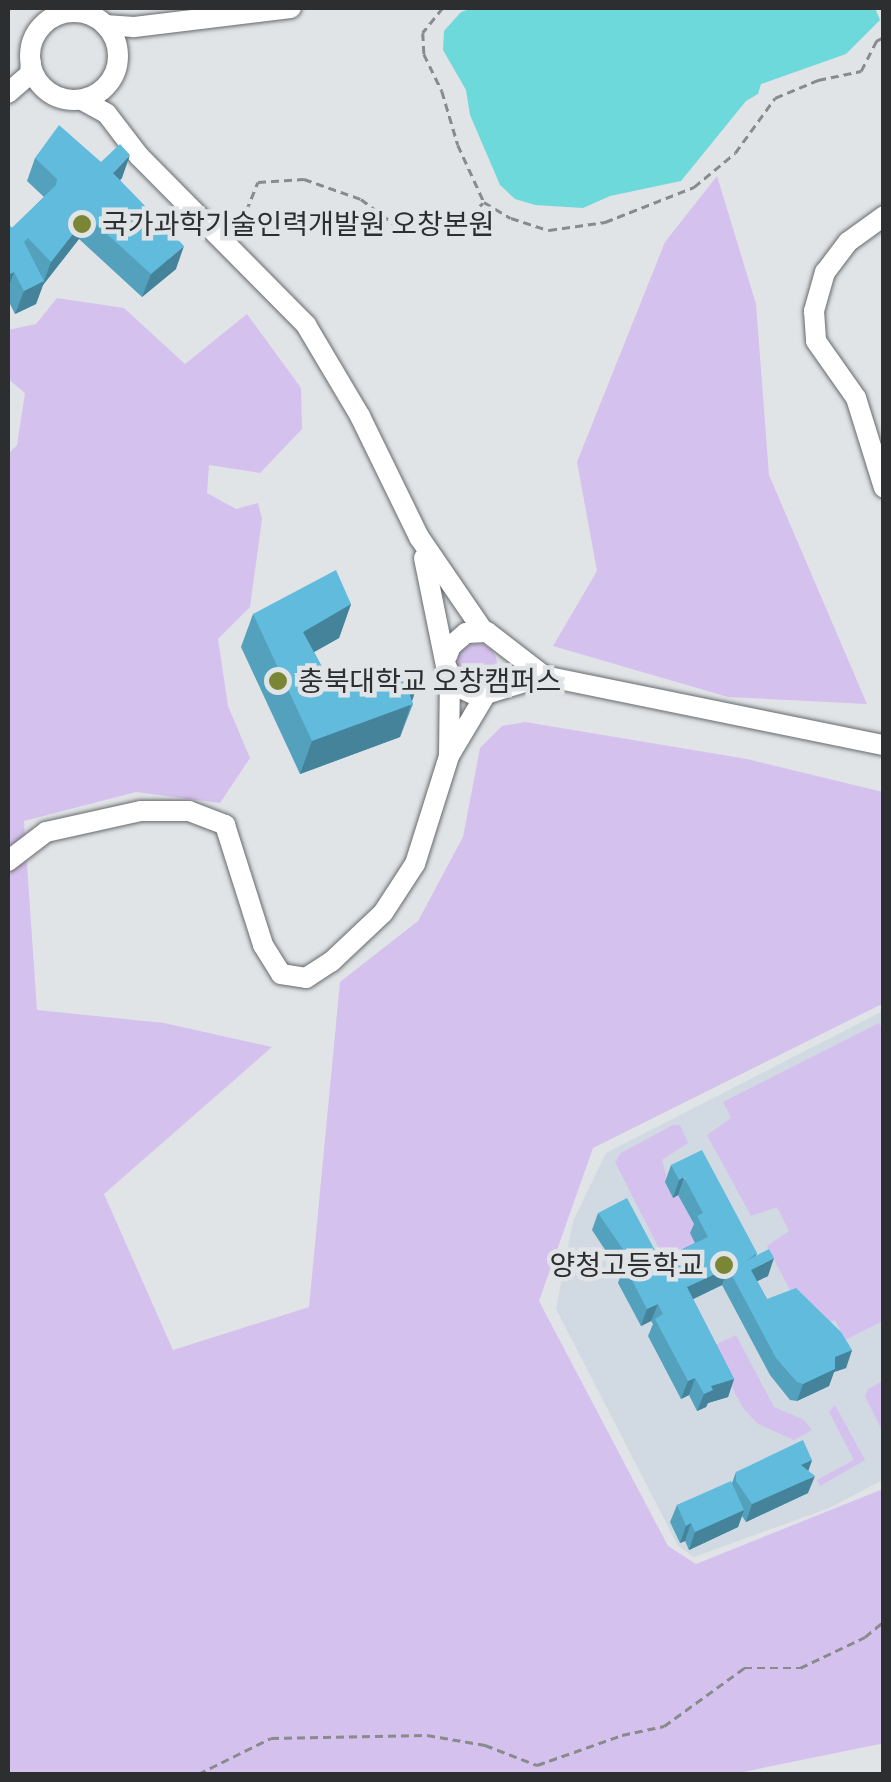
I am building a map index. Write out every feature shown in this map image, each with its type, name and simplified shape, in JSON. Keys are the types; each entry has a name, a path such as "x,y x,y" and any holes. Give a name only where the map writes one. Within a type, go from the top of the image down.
{"street":[{"path":"32,8 39,30"},
{"path":"13,89 30,74 39,30 54,10 82,12 105,26 134,27 291,8"},
{"path":"84,101 104,90 116,73 117,48 105,26"},
{"path":"117,48 134,27"},
{"path":"31,63 41,84 59,98 84,101 107,114 140,156 306,325 360,416 419,537 484,632"},
{"path":"13,89 41,84"},
{"path":"104,90 107,114"},
{"path":"884,216 848,242 825,272 814,311 816,341 856,398 884,488"},
{"path":"419,537 448,666 449,756"},
{"path":"448,666 458,638 484,632 496,636 508,652 544,676 884,745"},
{"path":"8,862 46,832 140,812 189,811 225,825 264,945 281,974 306,978 331,962 383,914 415,864 449,756 509,672 508,652"},
{"path":"448,666 465,692 492,691 544,676"}],"path":[{"path":"443,8 423,33 424,54 484,202 510,218 550,230 605,222 694,187 736,153 775,98 818,80 862,71 876,41 884,37"},
{"path":"246,212 258,182 304,179 361,200 397,226 412,228 450,230 484,202"},
{"path":"198,1774 271,1738 427,1735 486,1745 536,1765 622,1735 664,1726 744,1668 800,1668 864,1637 884,1620"}],"shaded area":[{"path":"717,176 756,304 769,475 867,704 728,697 553,646 597,571 577,462 665,242"},
{"path":"57,298 124,308 185,364 247,314 301,388 302,429 260,473 209,465 207,493 236,509 258,503 262,519 250,607 218,639 228,706 250,758 220,803 136,792 24,821 37,1010 164,1023 272,1047 104,1194 173,1350 309,1307 340,982 418,921 463,837 480,748 502,726 525,722 747,759 883,792 882,1004 593,1148 539,1301 668,1546 696,1564 883,1489 884,1741 880,1744 733,1774 8,1774 8,454 17,445 25,393 8,379 8,330 36,324"},
{"path":"477,644 491,650 497,664 491,678 477,684 463,678 457,664 463,650"},
{"name":"양청고등학교","path":"883,1011 883,1480 829,1508 694,1557 678,1546 556,1309 573,1221 606,1153"},
{"path":"879,1023 884,1032 883,1321 845,1340 835,1320 823,1325 793,1296 767,1246 789,1231 777,1207 751,1216 707,1135 731,1118 723,1102"},
{"path":"673,1125 680,1125 688,1143 662,1160 672,1197 678,1195 697,1230 701,1254 670,1270 615,1162 621,1153"},
{"path":"736,1335 774,1407 804,1420 812,1430 794,1440 758,1424 743,1408 713,1352 713,1346"},
{"path":"883,1381 883,1433 865,1396 868,1389"},
{"path":"835,1405 865,1460 820,1486 817,1480 854,1460 829,1412"}],"water":[{"path":"473,8 875,8 880,20 846,54 761,84 758,94 746,101 681,181 610,196 583,208 535,205 515,199 500,185 470,115 466,90 443,50 444,31 461,12"}],"building":[{"name":"국가과학기술인력개발원 오창본원","path":"59,125 101,162 120,144 130,155 113,173 184,246 151,274 87,216 51,262 28,238 24,242 44,281 24,291 14,272 8,275 8,224 12,228 56,185 57,179 35,158"},
{"path":"336,570 351,604 303,632 334,689 398,665 402,676 412,673 417,686 408,690 413,704 312,741 253,614"},
{"path":"702,1150 757,1253 746,1261 769,1249 774,1258 751,1270 767,1299 796,1288 841,1332 852,1350 835,1357 835,1369 803,1384 797,1382 776,1358 728,1268 687,1287 734,1379 711,1386 713,1390 704,1394 695,1378 688,1381 655,1319 663,1314 658,1304 647,1309 624,1265 631,1261 598,1213 627,1198 660,1260 708,1237 697,1216 703,1213 684,1177 679,1180 671,1165"},
{"path":"803,1440 812,1460 801,1465 815,1476 752,1504 736,1481 736,1472"},
{"path":"731,1481 744,1510 695,1532 691,1523 686,1526 677,1505"}],"place":[{"name":"국가과학기술인력개발원 오창본원","path":"82,224"},
{"name":"충북대학교 오창캠퍼스","path":"278,681"},
{"name":"양청고등학교","path":"724,1265"}]}
